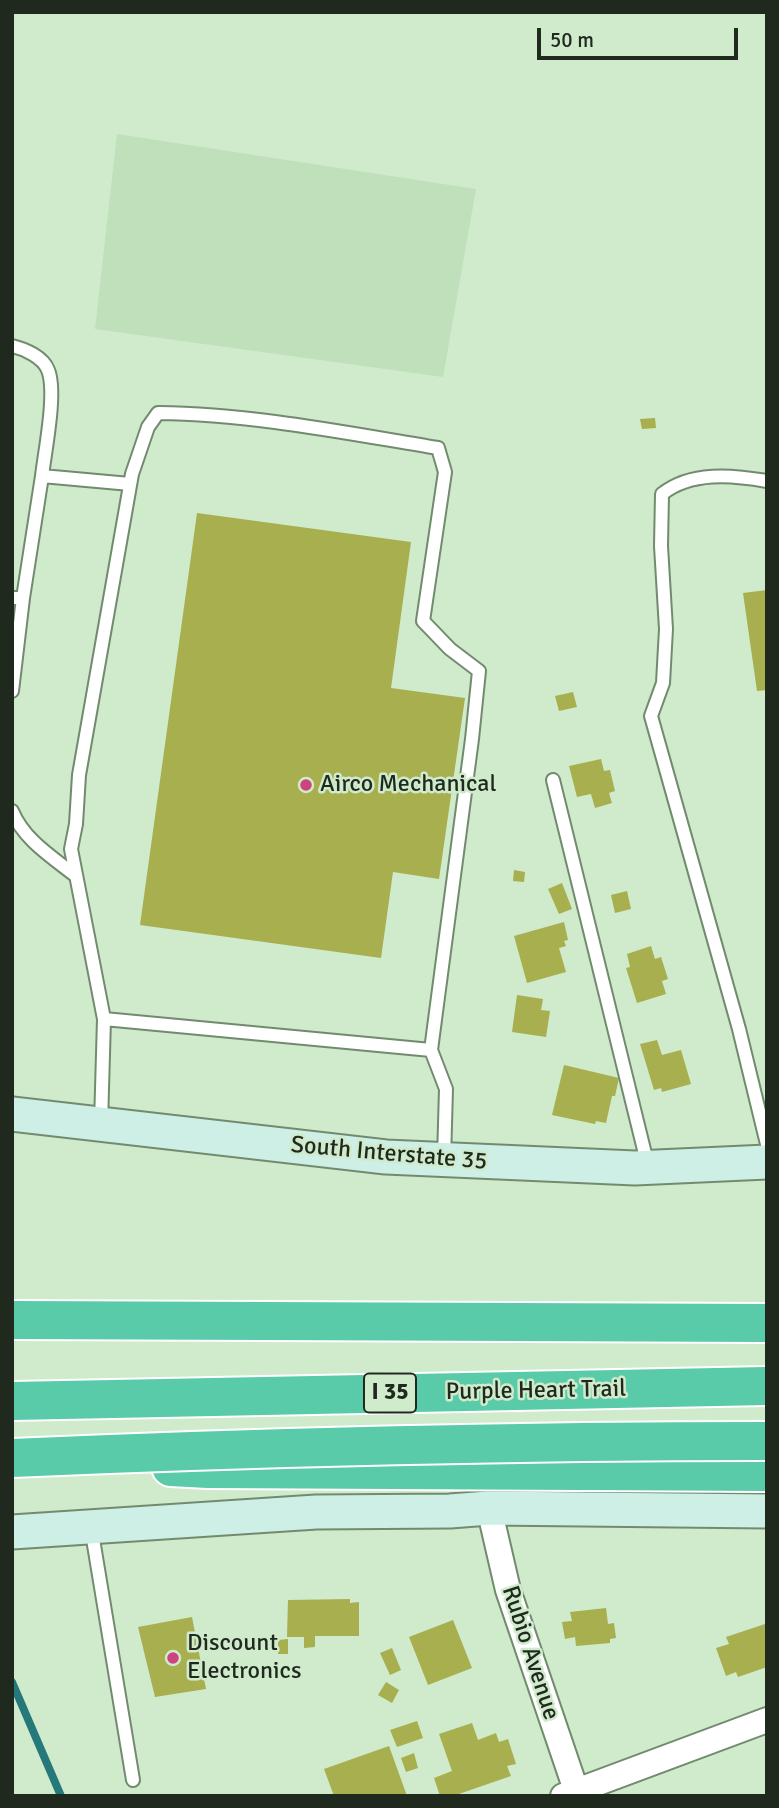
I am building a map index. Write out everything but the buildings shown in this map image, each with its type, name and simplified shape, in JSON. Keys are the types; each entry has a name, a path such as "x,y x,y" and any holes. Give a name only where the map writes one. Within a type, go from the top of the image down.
{"highway":[{"path":"12,1320 767,1323"},
{"name":"Purple Heart Trail","path":"12,1401 767,1386"},
{"path":"12,1457 529,1441 767,1441"},
{"path":"12,1457 208,1469 767,1472"}],"main road":[{"name":"South Interstate 35","path":"12,1114 386,1157 635,1168 767,1162"},
{"path":"12,1532 316,1512 489,1508 767,1511"}],"street":[{"name":"Rubio Avenue","path":"489,1508 508,1590 573,1794"},
{"path":"573,1794 767,1720"}],"lane":[{"path":"12,346 35,355 48,368 52,386 42,476 18,598 13,684"},
{"path":"101,1124 104,1019 71,849 76,824 79,775 130,484 148,427 158,413 198,413 438,448 445,472 424,621 450,649 479,671 430,1050 446,1089 444,1160"},
{"path":"767,481 737,475 685,480 662,494 661,546 666,629 663,683 651,716 739,1029 767,1144"},
{"path":"42,476 130,484"},
{"path":"552,780 649,1167"},
{"path":"12,811 18,824 37,845 76,876"},
{"path":"104,1019 430,1050"},
{"path":"91,1527 133,1780"}],"shaded area":[{"path":"117,134 476,189 443,377 95,329"}],"waterway":[{"path":"12,1682 61,1796"}],"place":[{"name":"Airco Mechanical","path":"306,785"},
{"name":"Discount Electronics","path":"173,1658"}]}
